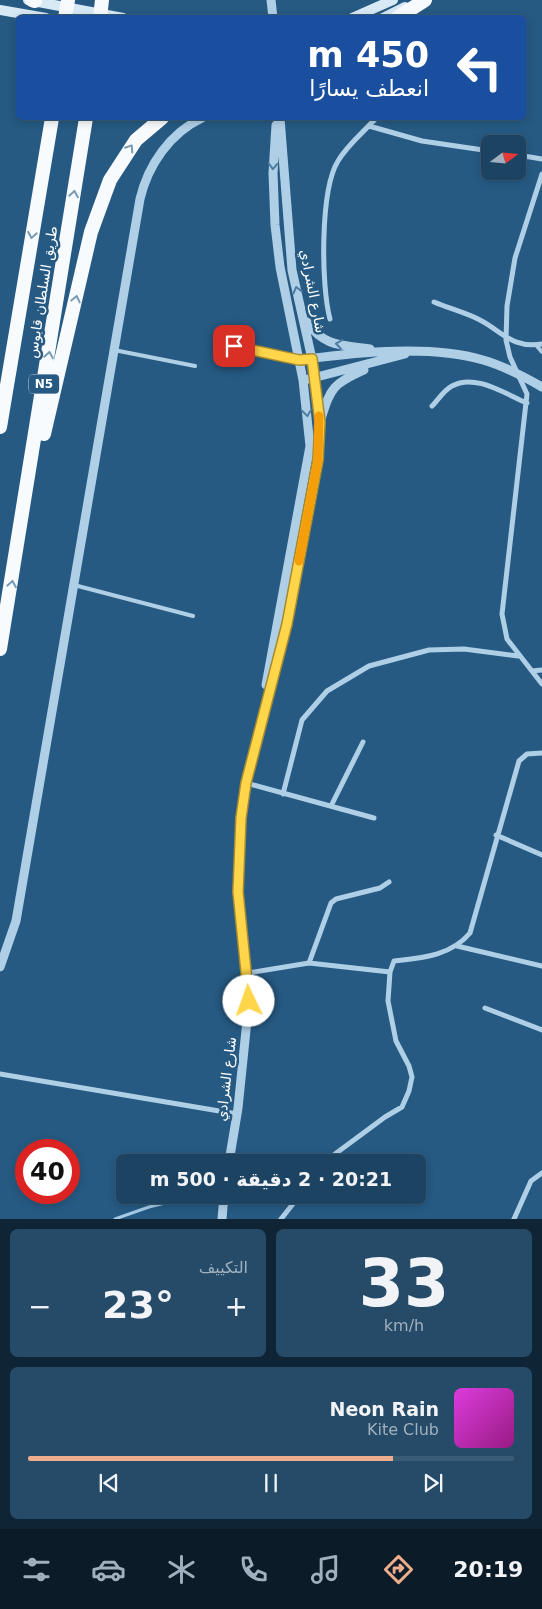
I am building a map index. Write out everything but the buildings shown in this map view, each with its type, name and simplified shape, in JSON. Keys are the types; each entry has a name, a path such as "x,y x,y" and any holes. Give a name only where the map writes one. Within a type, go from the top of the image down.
{"highway":[{"path":"60,15 61,0"},
{"path":"66,15 68,0"},
{"path":"100,15 102,0"},
{"path":"402,15 425,0"},
{"name":"طريق السلطان قابوس","path":"0,427 2,405 52,120"},
{"name":"طريق السلطان قابوس","path":"0,649 86,120"},
{"path":"20,534 92,232 110,180 136,140 160,120"}],"main road":[{"path":"31,0 108,15"},
{"path":"359,15 393,0"},
{"path":"389,15 421,0"},
{"path":"0,10 29,15"}],"street":[{"path":"271,0 273,15"},
{"path":"0,967 16,921 137,208 146,180 159,155 177,133 198,120"},
{"name":"شارع الشرادي","path":"230,1154 237,1114 249,1001 238,875 241,818 246,783 287,624 318,460 320,422 312,359 292,270 279,120"},
{"name":"شارع الشرادي","path":"259,732 266,685 310,457 303,380 280,267 275,225 273,173 279,120"},
{"path":"330,319 325,301 324,274 328,189 337,161 374,120"},
{"path":"369,126 422,140 481,150"},
{"path":"526,156 542,159"},
{"path":"542,174 514,258 507,306 506,340 516,372 527,394 527,403 502,614 507,639 518,656 542,684"},
{"path":"434,302 479,319 506,340 539,345"},
{"path":"304,318 316,334 328,343 385,351 458,355 483,360 516,372 542,387"},
{"path":"299,360 385,351"},
{"path":"303,380 385,361 410,353"},
{"path":"320,422 329,396 340,381 385,361"},
{"path":"432,406 451,386 464,382 482,383 527,403"},
{"path":"283,794 302,720 327,691 369,666 429,650 464,649 518,656"},
{"path":"532,671 542,670"},
{"path":"331,806 363,742"},
{"path":"337,1154 402,1107 409,1091 412,1077 409,1066 396,1041 390,1020 388,1001 390,972 394,961 428,957 457,946 466,939 474,925 496,835 519,761 527,754 542,753"},
{"path":"246,783 374,818"},
{"path":"496,835 542,855"},
{"path":"310,963 330,904 336,899 380,888 389,882"},
{"path":"457,946 542,966"},
{"path":"248,973 310,963 390,972"},
{"path":"485,1008 542,1030"},
{"path":"0,1074 237,1114"},
{"path":"514,1219 531,1181 542,1173"},
{"path":"222,1219 223,1204"},
{"path":"281,1219 293,1204"}],"lane":[{"path":"539,345 542,352"},
{"path":"234,346 299,360"},
{"path":"114,350 195,366"},
{"path":"72,585 192,616"}],"waterway":[{"path":"115,1219 161,1204"}],"slow traffic":[{"path":"299,561 318,460 319,416"}],"route":[{"path":"234,346 299,360 312,359 320,422 318,460 287,624 246,783 241,818 238,892 248,973 249,1001"}]}
